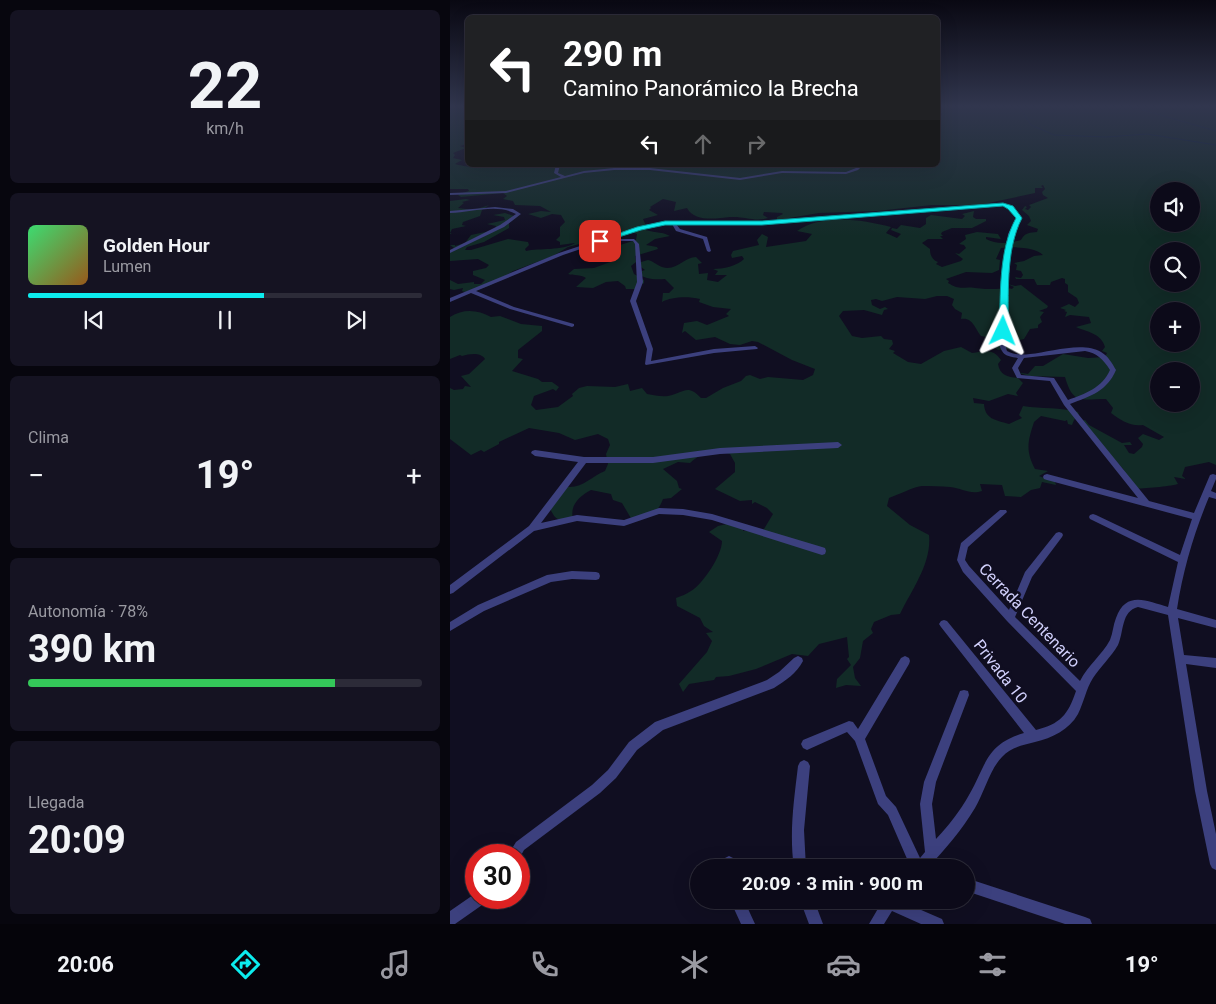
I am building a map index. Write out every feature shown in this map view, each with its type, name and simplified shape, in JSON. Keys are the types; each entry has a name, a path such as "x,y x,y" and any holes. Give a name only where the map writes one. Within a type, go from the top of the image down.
{"street":[{"path":"558,167 556,173 564,177"},
{"path":"450,194 506,192 564,177 602,170 639,169 740,180 782,172 846,172 858,167"},
{"path":"452,298 561,254 639,228 673,223 762,223 1003,204 1011,208 1019,218 1010,234 1001,341 1003,350 1007,354 1022,356 1088,350 1100,354 1108,361 1113,370 1106,383 1094,393 1066,403"},
{"path":"450,212 463,213 491,208 519,214 496,230 450,252"},
{"path":"673,223 678,230 705,238 709,251"},
{"path":"600,241 634,240 637,244 640,282 633,301 650,349 648,364 714,350 755,348"},
{"path":"472,291 512,308 572,325"},
{"path":"1022,356 1015,368 1019,377 1052,379 1066,403 1146,503"},
{"path":"535,453 584,460 653,460 720,451 838,445"},
{"path":"450,590 532,528 584,460"},
{"path":"1047,477 1196,517"},
{"path":"1213,477 1196,517 1182,560 1176,583 1172,612 1201,791 1216,864"},
{"path":"1206,493 1216,496"},
{"path":"532,528 577,518 624,523 659,511 684,512 712,517 822,551"},
{"name":"Cerrada Centenario","path":"1003,512 964,545 961,560 966,569 1010,618 1081,689"},
{"path":"1093,517 1182,560"},
{"path":"1010,618 1028,575 1059,535"},
{"path":"450,627 481,608 550,578 572,574 596,576"},
{"path":"927,859 945,841 968,809 996,754 1014,742 1048,733 1066,724 1090,673 1107,654 1114,641 1126,608 1138,603 1216,624"},
{"name":"Privada 10","path":"944,624 1034,737"},
{"path":"1180,659 1216,664"},
{"path":"523,844 596,789 612,774 633,746 659,726 770,684 783,676 798,661"},
{"path":"859,738 904,661"},
{"path":"932,854 926,804 930,782 964,695"},
{"path":"807,744 849,726 859,738 882,800 892,811 914,859"},
{"path":"799,859 799,802 804,766"},
{"path":"975,887 1085,924"},
{"path":"450,919 465,908"},
{"path":"741,909 748,924"},
{"path":"810,909 816,924"},
{"path":"876,924 886,909"},
{"path":"905,909 937,924"}],"green space":[{"path":"450,149 463,149 453,153 455,155 453,158 462,160 455,164 465,167 485,168 940,167 940,149 1216,149 1216,465 1209,462 1185,467 1182,476 1186,479 1174,477 1178,484 1154,488 1130,488 1125,478 1124,470 1079,422 1085,420 1089,425 1122,443 1130,442 1132,445 1124,445 1129,453 1134,454 1142,447 1143,444 1138,438 1143,434 1159,440 1164,437 1143,425 1130,424 1118,418 1111,413 1113,408 1106,399 1084,399 1075,396 1071,392 1065,377 1029,376 1016,372 1028,374 1035,366 1043,366 1063,354 1088,358 1105,357 1107,353 1102,351 1105,347 1097,336 1076,327 1091,323 1089,317 1070,315 1065,317 1067,312 1064,311 1066,310 1060,308 1069,304 1075,307 1079,303 1077,298 1068,292 1068,285 1065,283 1065,279 1062,278 1051,282 1050,285 1037,285 1034,279 1016,279 1015,277 1021,278 1023,275 1021,271 1016,270 1017,265 1014,263 1043,255 1039,252 1023,248 1001,248 996,259 1000,260 999,270 992,273 966,272 946,279 949,281 948,283 959,288 1012,289 1014,287 1008,284 1021,285 1048,306 1039,311 1044,312 1040,317 1042,322 1038,325 1038,328 1030,329 1024,339 1016,341 1021,346 1015,350 998,350 995,348 998,345 994,342 997,339 981,336 971,322 961,319 962,313 952,305 954,299 947,296 925,299 897,297 882,301 871,300 872,305 880,309 885,307 888,309 884,310 882,315 864,310 843,311 839,316 852,336 862,338 881,336 884,339 892,340 893,344 889,349 895,351 893,353 908,362 921,364 944,351 961,347 972,353 988,351 998,356 1001,360 998,364 1002,373 1018,378 1023,383 1016,393 1018,396 1008,394 989,401 973,398 974,403 984,404 986,413 995,420 1009,424 1022,418 1019,415 1023,406 1078,412 1079,415 1072,425 1068,424 1067,420 1041,416 1034,422 1028,446 1032,462 1035,469 1048,471 1039,476 1054,479 1056,485 1042,482 1040,488 1031,490 1021,497 1005,496 1002,485 980,484 982,491 978,492 950,487 919,486 889,498 887,506 910,525 929,535 929,545 920,576 900,614 891,615 874,622 871,629 873,633 863,641 860,658 853,667 855,678 861,686 846,685 836,688 837,679 851,665 847,659 849,657 847,637 819,644 808,656 792,654 756,669 729,676 716,677 714,680 689,684 683,692 679,684 707,652 712,641 706,633 713,632 704,626 700,618 677,606 676,598 688,593 701,582 719,554 722,541 709,532 718,526 731,523 743,528 743,531 764,529 773,514 767,508 755,502 752,504 752,500 740,501 715,489 735,472 735,463 730,454 713,452 699,456 690,463 678,462 663,469 677,481 679,488 682,489 671,498 663,499 655,512 647,517 632,520 622,503 613,500 611,494 591,490 582,495 576,503 572,511 574,521 556,518 547,503 568,487 583,484 605,471 608,464 606,454 610,445 608,439 598,434 575,440 559,433 529,428 499,442 499,444 484,452 481,450 471,455 450,439 450,388 454,390 463,389 465,386 471,387 461,376 469,374 485,359 475,354 460,355 450,359 450,317 460,312 471,311 491,317 500,316 521,324 542,326 542,331 518,350 518,358 523,359 512,371 542,382 552,382 559,387 556,391 553,389 534,396 531,405 536,410 558,407 573,396 572,394 579,388 587,386 615,387 628,384 630,391 642,388 647,394 663,396 689,390 701,398 706,398 750,375 760,379 768,377 803,380 813,375 815,369 792,360 758,342 752,341 740,345 730,344 715,337 696,340 685,331 682,333 684,323 697,321 707,325 729,316 726,314 731,309 713,307 699,302 700,299 675,298 662,302 663,293 669,293 674,288 665,279 650,279 636,273 645,270 641,267 641,262 648,260 662,267 672,268 688,259 696,257 702,263 698,264 699,274 708,273 707,280 718,282 727,275 715,275 718,271 713,269 738,264 744,259 742,256 732,258 733,251 759,245 757,240 762,234 768,237 766,247 806,241 812,234 797,231 808,225 831,220 856,220 891,227 886,233 897,238 901,234 891,230 892,228 897,229 901,225 920,228 926,224 926,218 931,215 962,219 965,216 962,214 974,211 973,217 976,219 986,219 986,221 972,228 952,228 942,232 943,236 940,236 943,239 928,239 922,243 930,249 932,257 938,262 936,264 942,267 963,259 955,253 959,254 966,248 964,245 959,244 966,239 965,235 977,232 998,234 1001,239 986,237 986,239 1004,243 1021,240 1026,234 1037,232 1038,229 1027,225 1031,221 1029,216 1022,210 1025,206 1027,207 1025,209 1028,210 1031,207 1029,205 1048,198 1042,192 1045,189 1043,185 1041,186 1043,188 1035,188 1035,193 979,205 932,205 877,211 819,213 777,220 777,217 782,213 764,212 763,215 768,218 758,219 735,217 701,218 695,216 687,208 674,211 676,202 663,199 650,207 649,210 658,215 643,219 646,226 643,229 670,236 655,239 646,245 657,247 658,249 635,256 636,262 631,266 634,274 644,280 644,283 636,289 626,289 618,281 606,282 593,288 576,287 586,278 568,274 574,269 594,268 613,261 615,257 609,255 617,246 636,240 637,234 630,231 568,247 553,256 513,271 491,285 465,295 467,293 462,291 463,288 450,289 450,280 458,284 474,282 474,284 481,284 485,280 473,275 473,271 486,268 489,265 478,259 450,261 450,250 454,248 450,245 455,246 465,243 471,235 495,230 496,226 487,224 505,220 504,217 493,215 505,213 517,217 509,223 509,228 484,242 467,247 465,250 508,239 528,242 529,245 525,249 526,251 564,247 575,243 560,245 560,242 556,240 560,236 560,227 565,222 561,215 552,214 541,218 528,214 541,211 551,212 540,206 515,205 513,201 503,199 507,196 503,193 461,197 458,195 469,191 468,189 450,189"},
{"path":"470,200 462,202 464,203 458,208 474,210 489,205 482,210 480,216 463,222 462,225 466,226 452,229 450,233 450,201"}],"route":[{"path":"600,241 639,228 665,223 762,223 1003,204 1011,208 1019,218 1010,234 1003,331"}]}
